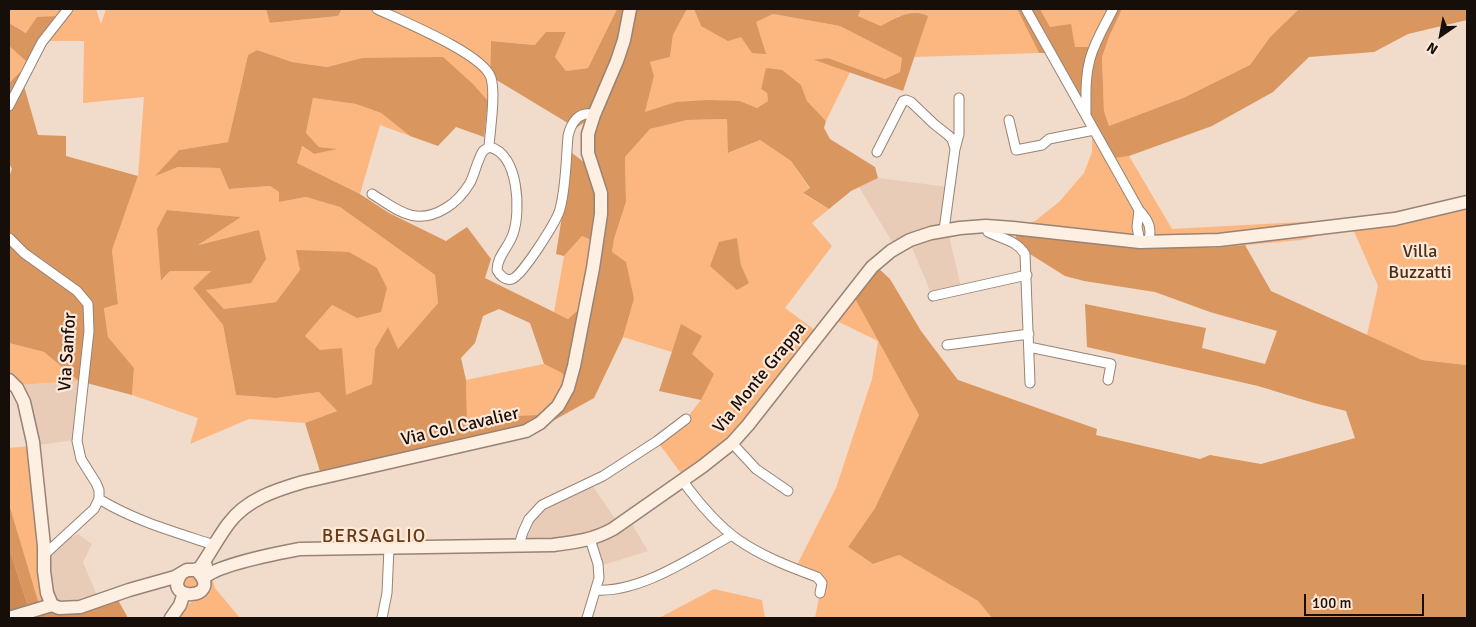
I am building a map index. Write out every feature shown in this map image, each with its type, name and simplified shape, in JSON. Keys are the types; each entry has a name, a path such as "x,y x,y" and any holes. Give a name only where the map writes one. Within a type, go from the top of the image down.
{"street":[{"path":"9,106 42,42 68,9"},
{"path":"378,9 461,49 486,69 493,86 489,147"},
{"name":"Via Col Cavalier","path":"206,571 213,547 229,523 243,508 254,501 282,488 303,482 526,431 540,423 558,406 568,388 574,366 593,268 601,214 601,193 587,147 588,134 620,54 630,9"},
{"path":"1026,9 1139,210 1151,227 1151,232 1144,242 1137,227 1139,210"},
{"path":"1086,116 1086,90 1090,59 1113,9"},
{"path":"944,230 955,149 959,134 959,98"},
{"path":"876,152 903,101 906,100 911,102 934,124 948,134 952,139 955,149"},
{"path":"372,194 408,214 421,217 435,214 460,198 470,182 484,149 489,147 498,150 507,161 515,185 517,202 513,234 497,266 499,274 510,280 521,272 550,230 560,211 570,127 582,114 590,113 594,115"},
{"path":"1009,120 1016,150 1042,145 1050,139 1094,130"},
{"name":"Via Monte Grappa","path":"52,605 59,608 80,607 163,580 184,590 188,570 206,571 300,549 553,545 590,539 613,529 732,443 872,267 891,251 930,233 986,226 1144,242 1219,240 1395,219 1467,202"},
{"path":"986,226 987,230 991,233 1013,242 1022,249 1026,258 1030,383"},
{"name":"Via Sanfor","path":"9,238 24,253 77,291 88,304 89,331 77,441 81,459 98,486 99,499"},
{"path":"933,296 1027,276"},
{"path":"947,345 1029,334"},
{"path":"1029,347 1111,364 1108,380"},
{"path":"9,380 17,388 24,402 33,442 44,571 47,593 52,605 9,618"},
{"name":"Via Monte Grappa","path":"520,546 527,522 542,505 603,476 657,441 686,419"},
{"path":"732,443 756,469 788,491"},
{"path":"682,480 697,501 732,535 753,549 817,578 822,583 820,593"},
{"path":"44,555 94,509 99,499 119,511 147,523 213,547"},
{"path":"596,590 619,590 652,578 689,560 732,535"},
{"path":"587,618 599,578 590,539"},
{"path":"382,618 387,594 389,548"},
{"path":"171,618 184,590 201,590 206,571"}],"shaded area":[{"path":"266,9 342,9 338,16 270,23"},
{"path":"617,9 687,9 673,35 670,57 650,62 654,76 645,112 676,102 708,100 740,101 757,108 768,101 767,93 761,89 766,68 782,70 801,85 807,101 826,121 824,128 830,139 875,167 878,178 851,191 829,209 803,193 810,188 791,161 760,140 728,153 727,119 687,120 650,129 625,157 626,202 614,239 612,252 626,262 634,299 623,337 594,398 540,428 323,481 305,423 337,411 319,392 276,398 236,395 223,325 193,288 211,271 170,271 161,281 157,229 167,210 241,217 198,245 259,230 266,259 251,283 206,290 224,309 276,302 300,270 296,250 349,252 377,268 387,288 381,312 357,318 332,305 305,336 320,350 342,348 346,395 372,384 375,349 388,327 398,349 438,303 435,275 340,207 306,197 279,202 279,192 270,186 229,189 220,168 178,167 155,176 179,150 228,142 248,55 257,50 292,62 327,67 362,58 443,57 474,85 488,101 484,137 456,127 438,146 410,136 381,113 356,104 313,98 306,133 319,147 337,149 314,154 302,146 297,163 360,194 389,213 446,241 467,227 491,259 485,278 568,319 595,295 602,245 582,236 564,256 556,254 572,153 585,163 600,112 576,128 490,76 491,41 535,45 546,32 566,32 555,57 566,71 588,68","holes":["499,309 530,323 544,364 562,373 572,389 537,415 467,418 466,380 461,358 475,343 483,316"]},
{"path":"694,9 861,9 858,16 881,26 898,17 910,14 916,13 928,16 903,91 814,60 828,58 885,79 900,72 902,58 840,26 773,14 756,22 766,54 752,53 741,37 728,41 701,26"},
{"path":"1017,9 1040,9 1050,27 1071,24 1075,47 1089,47 1095,56 1113,9 1122,9 1102,57 1104,111 1109,126 1183,98 1250,65 1270,37 1299,9 1467,9 1467,20 1408,34 1374,52 1309,57 1273,92 1212,126 1129,156 1108,159 1046,53 1039,53"},
{"path":"58,16 27,62 9,46 9,23 26,33 37,17"},
{"path":"20,72 38,135 66,136 66,156 138,176 112,250 118,304 104,308 108,337 134,368 132,395 79,381 44,352 9,343 9,177 12,169 9,163 9,83"},
{"path":"878,178 948,187 948,232 961,287 931,293 910,243 897,250 859,187"},
{"path":"1020,228 1213,248 1245,245 1271,291 1422,360 1467,365 1467,618 992,618 978,601 899,555 873,564 848,547 875,508 919,415 853,295 876,266 890,279 921,331 958,380 1097,429 1096,435 1200,459 1210,455 1261,464 1355,438 1346,411 1258,386 1087,347 1085,304 1206,328 1202,348 1265,364 1277,331 1210,312 1155,292 1084,281 1065,276 1013,242"},
{"path":"737,238 741,265 749,283 737,290 710,266 719,242"},
{"path":"681,324 702,336 692,354 714,374 701,400 659,391"},
{"path":"79,381 75,440 31,446 18,385"},
{"path":"590,482 620,526 629,519 648,551 603,565 595,561 589,541 516,547 531,512"},
{"path":"9,504 39,604 62,607 114,593 128,618 32,618 9,548"},
{"path":"78,534 92,544 83,562 98,598 62,607 52,600 41,552"},
{"path":"9,548 32,618 9,618"}],"green space":[{"path":"9,9 96,9 101,24 106,9 266,9 271,23 338,16 342,9 617,9 588,68 566,71 555,57 566,32 536,45 491,41 488,101 474,85 362,58 327,67 292,62 257,50 248,55 228,142 179,150 156,175 178,167 220,168 230,189 270,186 279,192 279,202 306,197 340,207 435,275 438,303 397,350 388,328 375,349 372,384 345,396 320,350 305,336 332,305 357,318 297,250 300,270 276,302 224,309 206,290 259,231 196,245 240,217 167,210 162,281 170,271 211,271 193,288 223,325 236,395 276,398 319,392 337,411 305,423 249,419 190,444 198,418 132,395 134,368 108,337 104,307 118,303 112,250 138,176 144,97 83,103 84,41 41,41 9,23"},
{"path":"687,9 694,9 701,26 756,22 773,14 840,26 902,58 900,72 885,79 828,58 816,61 850,72 826,121 807,101 801,85 767,68 761,89 767,93 768,101 757,108 740,101 645,112 654,76 650,62 670,57 673,35"},
{"path":"861,9 1017,9 1039,53 914,57 927,17 899,16 881,26 858,16"},
{"path":"1040,9 1113,9 1095,56 1075,47 1050,27"},
{"path":"1122,9 1299,9 1270,37 1250,65 1183,98 1109,126 1104,111 1102,57"},
{"path":"9,46 27,62 9,83"},
{"path":"313,98 356,104 381,113 410,136 380,125 360,194 297,163 301,146 314,154 334,149 319,147 306,133"},
{"path":"727,119 729,153 760,140 791,161 810,189 803,194 829,209 812,223 832,246 785,308 820,334 753,423 686,480 657,441 686,419 701,400 692,354 682,324 672,352 623,337 634,299 612,252 614,239 626,202 625,157 650,129 687,120","holes":["737,238 741,265 749,283 710,266"]},
{"name":"Villa Buzzatti","path":"1092,132 1108,159 1129,156 1172,229 1356,219 1467,203 1467,365 1422,360 1367,335 1378,286 1352,227 1301,240 1214,248 1020,228 1035,221 1059,202 1084,173 1092,152"},
{"path":"582,236 602,245 595,295 568,319 554,312 564,256"},
{"path":"853,295 919,415 875,508 848,547 873,564 899,555 978,601 992,618 815,618 822,583 795,569 836,488 872,379 878,341 833,319"},
{"path":"9,343 44,352 79,381 18,385 9,378"},
{"path":"544,364 562,373 572,389 537,415 467,418 466,380"},
{"path":"31,446 52,600 39,604 9,504 9,448"},
{"path":"181,574 203,578 191,595 178,580"},
{"path":"211,575 215,588 240,618 161,618 180,611 198,599"},
{"path":"714,589 762,600 765,618 659,618"}],"district":[{"name":"BERSAGLIO","path":"374,537"}]}
